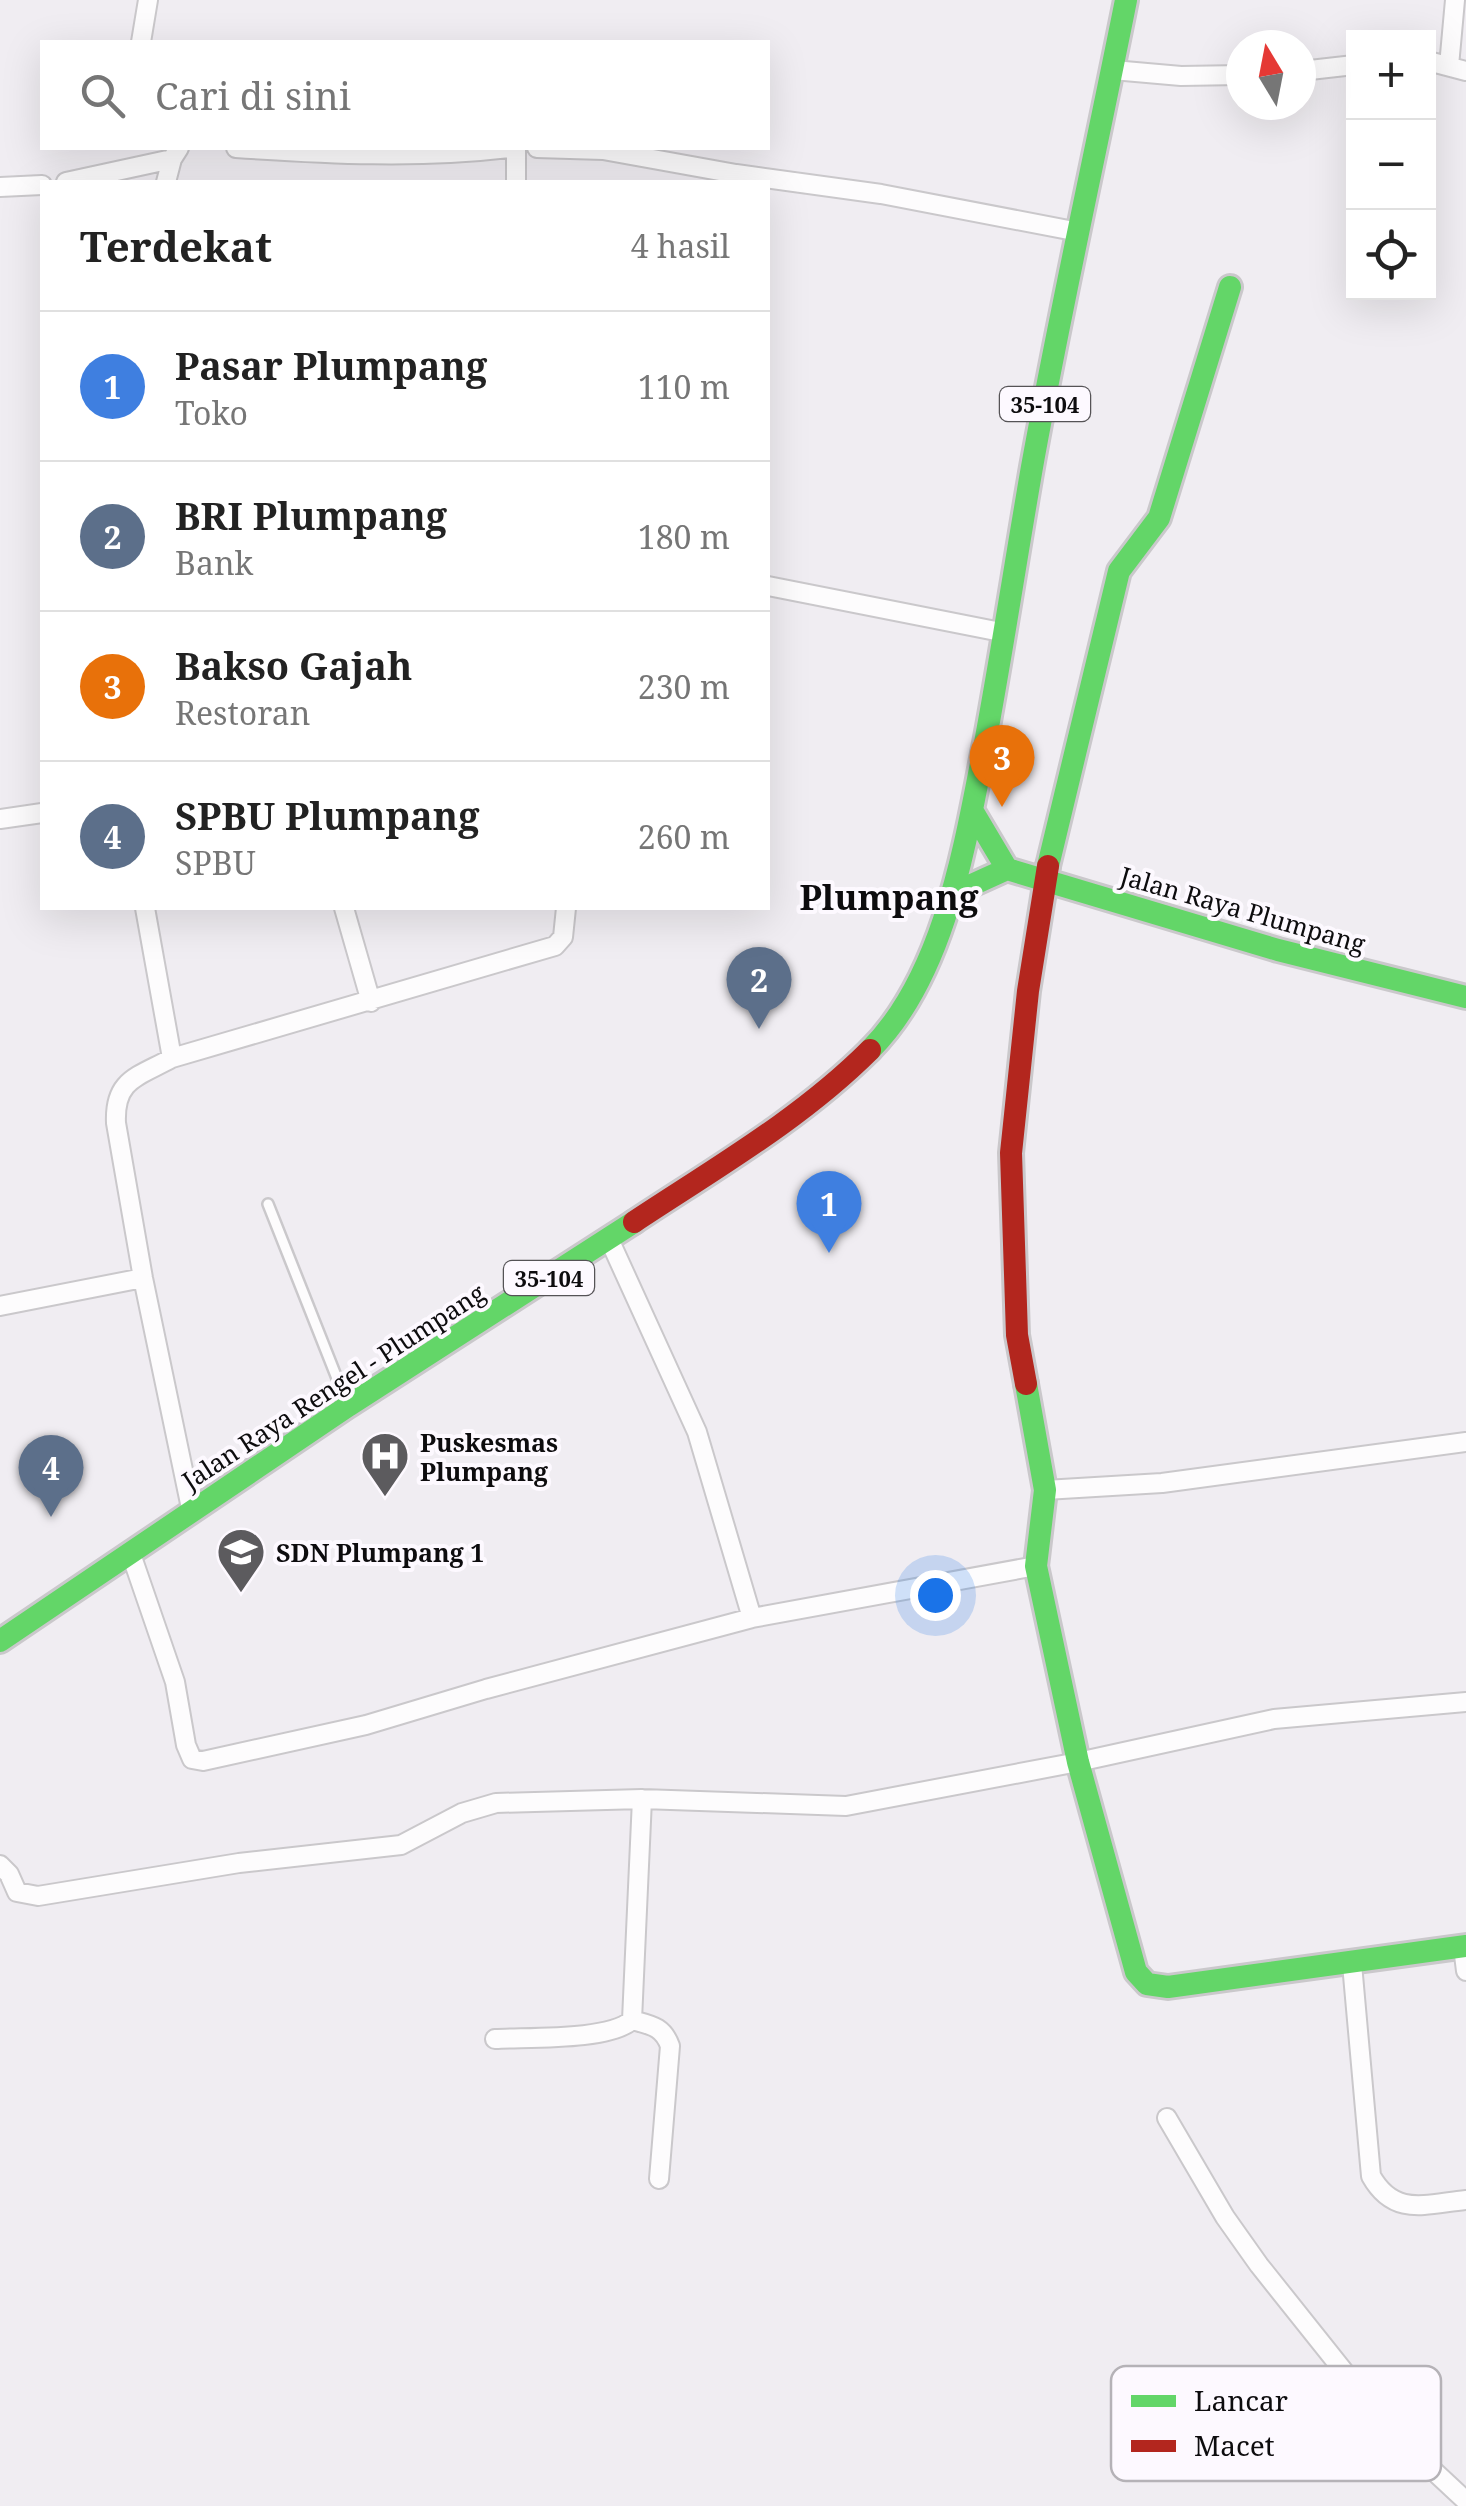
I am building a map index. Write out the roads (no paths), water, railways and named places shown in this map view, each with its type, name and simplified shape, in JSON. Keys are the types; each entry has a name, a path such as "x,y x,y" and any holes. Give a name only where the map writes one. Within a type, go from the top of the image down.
{"street":[{"path":"141,40 148,0"},
{"name":"35-104","path":"972,810 1032,467 1126,0"},
{"path":"1455,0 1458,68"},
{"path":"1316,69 1346,66"},
{"path":"1113,70 1226,75"},
{"path":"268,150 494,150"},
{"path":"513,150 516,180"},
{"path":"603,150 882,194 1079,232"},
{"path":"74,180 175,153"},
{"path":"167,180 175,153"},
{"path":"0,187 40,185"},
{"path":"1230,287 1160,518 1119,571 1044,880 1012,1152 1017,1335 1045,1490 1036,1566 1078,1762 1136,1972 1147,1984 1168,1987 1465,1946 1466,1971"},
{"path":"770,586 1006,633"},
{"path":"952,894 1006,870 972,810"},
{"name":"Jalan Raya Rengel - Plumpang","path":"0,1641 348,1406 610,1239 792,1116 858,1063 880,1040 924,970 952,894 972,810"},
{"path":"0,819 40,814"},
{"name":"Jalan Raya Plumpang","path":"1006,870 1278,950 1466,997"},
{"path":"144,910 172,1058"},
{"path":"345,910 371,1002"},
{"path":"192,1512 144,1278 115,1100 122,1085 172,1058 555,946 563,938 566,910"},
{"path":"610,1239 697,1432 752,1618"},
{"path":"0,1306 144,1278"},
{"path":"1045,1490 1162,1483 1466,1442"},
{"path":"131,1554 175,1682 186,1745 192,1759 203,1760 366,1725 752,1618 1036,1566"},
{"path":"0,1865 16,1892 38,1896 238,1863 401,1845 462,1813 496,1803 642,1798 846,1806 1078,1762 1274,1719 1466,1702"},
{"path":"495,2039 594,2033 623,2028 632,2020 642,1798"},
{"path":"1352,1964 1371,2176 1382,2195 1396,2203 1466,2200"},
{"path":"632,2020 659,2028 670,2046 659,2179"},
{"path":"1167,2118 1225,2217 1340,2366"},
{"path":"1441,2478 1466,2501"}],"lane":[{"path":"268,1204 348,1406"}],"place":[{"name":"Bakso Gajah","path":"1002,807"},
{"name":"BRI Plumpang","path":"759,1029"},
{"name":"Pasar Plumpang","path":"829,1253"},
{"name":"Puskesmas Plumpang","path":"385,1498"},
{"name":"SPBU Plumpang","path":"51,1517"},
{"name":"SDN Plumpang 1","path":"241,1594"}],"district":[{"name":"Plumpang","path":"889,896"}]}
